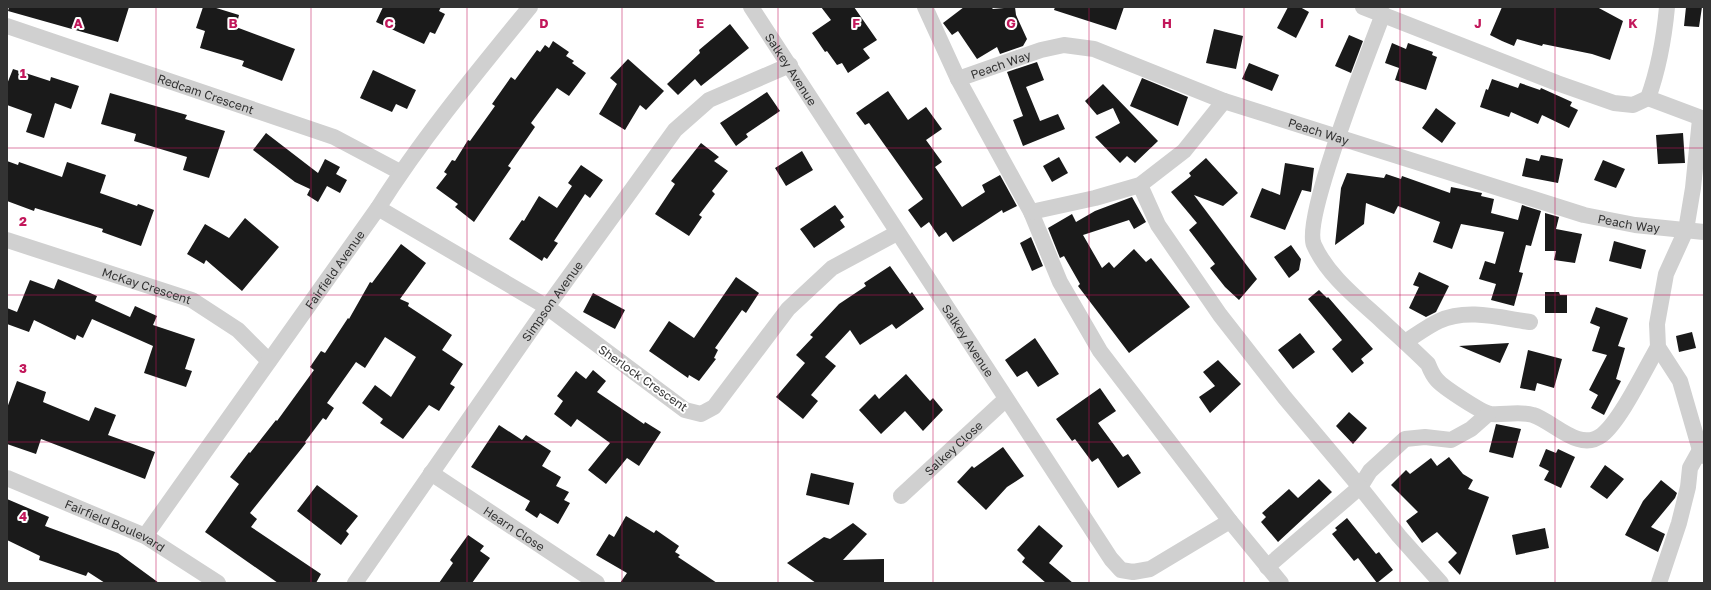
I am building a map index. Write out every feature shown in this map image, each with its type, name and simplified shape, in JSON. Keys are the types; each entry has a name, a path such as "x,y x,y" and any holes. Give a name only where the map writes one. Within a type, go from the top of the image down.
{"street":[{"name":"Fairfield Avenue","path":"145,536 378,208 400,172 489,57 530,7"},
{"name":"Salkey Avenue","path":"751,7 1111,559 1121,570 1133,572 1150,569 1230,520"},
{"path":"925,7 958,79 1031,212 1060,282 1100,351 1230,520 1281,583"},
{"path":"1362,7 1557,83 1614,103 1633,105 1648,98 1702,119 1686,230 1666,274 1657,324 1658,347 1680,381 1703,452 1690,468 1688,487 1679,523 1659,583"},
{"path":"1648,98 1664,38 1667,7"},
{"path":"1382,14 1338,136 1314,220 1313,242 1322,260 1339,281 1428,364 1436,380 1451,391 1488,414 1533,415 1564,434 1587,440 1602,436 1612,424 1658,347"},
{"name":"Redcam Crescent","path":"7,26 334,137 400,172"},
{"name":"Peach Way","path":"958,79 1041,50 1064,45 1094,50 1224,101 1584,215 1635,225 1704,232"},
{"name":"Simpson Avenue","path":"355,583 547,307 675,130 709,100 790,65"},
{"path":"1031,212 1095,198 1140,185 1184,151 1224,101"},
{"path":"1140,185 1158,225 1220,315 1285,398 1404,542 1441,583"},
{"name":"Sherlock Crescent","path":"378,208 547,307 685,410 701,414 714,406 788,310 832,268 897,233"},
{"name":"McKay Crescent","path":"7,240 192,300 238,330 269,362"},
{"path":"1405,342 1440,321 1461,314 1483,315 1530,322"},
{"name":"Salkey Close","path":"902,496 1006,399"},
{"path":"1267,567 1360,487 1370,471 1406,439 1425,437 1451,440 1471,428 1488,414"},
{"name":"Hearn Close","path":"431,473 597,583"},
{"name":"Fairfield Boulevard","path":"7,478 145,536 218,583"}],"building":[{"path":"9,7 129,7 118,42 8,11"},
{"path":"203,7 213,7 239,15 236,27 295,49 282,81 242,66 244,61 200,48 205,31 196,28"},
{"path":"383,7 441,7 439,11 445,14 435,34 430,32 424,44 376,22"},
{"path":"821,7 854,7 877,40 863,49 870,58 848,73 842,63 837,65 827,51 825,52 812,33 831,20"},
{"path":"964,7 991,7 993,9 1015,7 1016,15 1027,39 1023,46 1000,54 997,47 977,59 958,31 952,35 943,23"},
{"path":"1055,7 1124,7 1116,30 1054,10"},
{"path":"1288,7 1300,7 1309,12 1296,38 1277,28"},
{"path":"1502,7 1597,7 1623,21 1610,60 1592,54 1543,44 1542,46 1517,39 1514,46 1502,41 1490,35"},
{"path":"1686,7 1702,7 1699,27 1684,26"},
{"path":"730,24 749,48 701,86 695,79 678,95 667,84 700,53 699,50"},
{"path":"1214,29 1243,36 1236,69 1206,63"},
{"path":"1349,35 1363,41 1351,73 1335,66"},
{"path":"553,41 569,52 566,56 574,61 572,63 586,73 569,96 557,88 531,123 535,127 508,166 511,168 474,222 455,207 458,204 436,188 447,174 444,172 452,160 455,161 468,140 470,141 495,106 492,104 511,77 515,80 537,50 540,52 545,45 549,48"},
{"path":"1392,43 1406,49 1408,43 1433,52 1432,55 1437,57 1426,90 1395,80 1399,68 1385,63"},
{"path":"628,59 664,91 646,110 640,105 625,130 599,114 617,84 610,78"},
{"path":"1037,62 1044,80 1026,87 1040,121 1058,114 1065,129 1023,146 1013,120 1023,116 1007,72"},
{"path":"1249,63 1279,75 1272,91 1242,79"},
{"path":"13,69 50,81 51,77 79,86 71,109 55,103 44,138 26,132 32,114 7,105 7,84"},
{"path":"373,70 416,90 407,109 396,104 392,112 360,98"},
{"path":"1142,78 1188,97 1178,126 1130,106"},
{"path":"1492,79 1518,88 1520,83 1540,90 1541,88 1572,102 1570,106 1578,110 1569,128 1542,115 1538,124 1511,112 1509,117 1480,107 1486,89 1488,90"},
{"path":"1103,84 1158,141 1135,163 1127,156 1120,163 1095,137 1120,123 1113,108 1097,115 1085,101"},
{"path":"888,91 908,120 926,107 942,129 926,140 942,162 935,167 962,207 985,192 982,185 1000,175 1017,206 1003,213 1002,210 953,242 946,232 939,237 929,222 921,228 908,210 923,199 869,123 865,125 856,113"},
{"path":"767,92 780,111 746,134 748,137 736,146 720,123"},
{"path":"110,93 187,115 185,119 225,131 209,178 183,170 187,157 134,141 136,134 101,124"},
{"path":"1436,108 1456,123 1442,143 1422,128"},
{"path":"266,133 318,173 325,159 340,167 336,174 347,180 340,193 327,186 318,202 307,195 310,189 295,182 253,150"},
{"path":"1683,133 1685,163 1658,164 1656,135"},
{"path":"701,143 719,157 714,161 728,171 712,191 715,194 699,215 702,217 689,236 655,214 675,184 671,181"},
{"path":"802,151 813,170 786,186 775,168"},
{"path":"1541,155 1563,159 1558,183 1522,176 1526,158 1539,161"},
{"path":"1059,157 1068,173 1052,182 1043,166"},
{"path":"1206,158 1238,193 1223,206 1194,195 1257,279 1239,300 1225,287 1210,268 1215,264 1189,230 1197,223 1171,192 1191,176 1189,173"},
{"path":"1603,160 1625,169 1616,188 1594,180"},
{"path":"7,161 18,165 19,162 62,177 67,162 106,175 100,193 137,206 138,204 154,210 141,246 102,232 103,229 35,208 34,211 7,201"},
{"path":"1285,163 1314,168 1311,192 1302,190 1285,230 1250,217 1262,188 1280,195"},
{"path":"581,165 603,180 590,198 585,194 554,241 558,243 547,259 544,257 542,261 509,239 522,220 524,221 539,196 557,208 572,186 568,183"},
{"path":"1347,173 1384,178 1386,174 1401,179 1402,176 1450,193 1451,187 1482,193 1481,196 1494,199 1491,213 1518,220 1522,205 1541,211 1531,246 1526,245 1519,272 1523,273 1514,306 1491,300 1496,284 1479,279 1485,261 1495,264 1504,232 1461,224 1452,249 1433,242 1440,222 1398,206 1394,214 1366,203 1364,224 1335,245 1341,188"},
{"path":"1132,197 1146,222 1134,229 1129,220 1083,235 1102,268 1109,262 1114,268 1134,249 1146,262 1151,258 1190,307 1129,353 1078,286 1080,284 1064,256 1060,258 1048,228 1072,214 1076,222 1095,211"},
{"path":"835,205 844,217 840,220 845,227 814,248 800,229"},
{"path":"1545,213 1559,217 1556,229 1582,234 1575,263 1554,260 1556,251 1545,251"},
{"path":"245,218 279,247 242,291 206,260 204,264 187,254 205,224 229,238"},
{"path":"1031,237 1043,266 1032,271 1020,243"},
{"path":"1614,241 1646,250 1641,269 1609,261"},
{"path":"401,244 426,263 400,299 409,303 408,306 452,335 442,350 463,364 450,384 455,387 439,411 429,405 403,439 380,423 383,419 362,403 375,385 391,397 416,357 385,337 365,368 356,362 327,403 334,408 326,420 323,418 305,442 306,443 250,513 257,519 251,527 321,574 316,583 278,583 205,532 239,484 230,477 249,452 250,453 276,420 277,421 314,370 310,367 321,351 325,353 348,318 349,319 370,282 372,283"},
{"path":"1291,245 1301,259 1299,270 1289,278 1274,257"},
{"path":"890,266 910,294 912,292 924,309 896,329 892,324 860,345 850,330 825,357 836,366 811,395 818,401 803,419 776,397 805,363 796,355 813,337 810,335 839,304 866,286 864,283"},
{"path":"1419,272 1449,286 1436,312 1426,317 1409,308 1419,287 1413,285"},
{"path":"736,277 759,293 746,313 742,310 715,348 718,350 714,358 716,359 699,381 689,375 688,378 649,351 669,321 694,338"},
{"path":"58,279 97,296 95,301 130,317 135,306 157,316 153,325 195,339 185,369 192,371 186,387 144,373 153,346 92,319 83,338 77,335 75,340 34,320 29,332 7,324 7,308 17,312 30,280 54,289"},
{"path":"1319,290 1327,298 1328,297 1373,349 1361,359 1364,363 1352,373 1332,349 1342,340 1308,299"},
{"path":"1545,292 1559,292 1560,295 1567,295 1567,313 1545,313"},
{"path":"593,293 625,310 615,329 583,312"},
{"path":"1596,307 1628,318 1618,346 1625,348 1616,379 1621,381 1604,415 1591,408 1598,395 1589,390 1607,355 1592,351 1600,327 1590,323"},
{"path":"1692,332 1696,348 1679,352 1676,336"},
{"path":"1300,333 1315,352 1293,369 1278,350"},
{"path":"1035,338 1059,374 1038,387 1027,371 1017,377 1005,360"},
{"path":"1509,343 1500,363 1459,346"},
{"path":"1528,350 1562,359 1554,388 1537,383 1535,391 1520,388"},
{"path":"1218,360 1241,384 1210,413 1199,397 1215,386 1203,372"},
{"path":"593,370 606,381 597,392 644,424 645,422 661,432 639,466 627,458 606,484 588,470 610,443 577,419 571,427 554,414 563,401 557,396 576,371 586,379"},
{"path":"906,374 930,401 933,398 943,410 923,431 905,411 881,434 859,410 875,394 879,399"},
{"path":"17,381 46,392 43,402 89,421 95,407 116,415 108,435 155,452 145,479 41,439 36,454 7,444 7,408"},
{"path":"1100,388 1116,411 1098,423 1123,457 1128,454 1141,473 1118,488 1098,458 1092,462 1075,439 1072,441 1056,419"},
{"path":"1349,412 1367,428 1353,444 1336,426"},
{"path":"1496,424 1521,429 1513,458 1489,452"},
{"path":"499,425 522,440 526,435 551,451 542,466 561,477 556,486 569,492 564,500 570,503 558,524 540,513 537,518 525,510 530,501 471,467"},
{"path":"1003,447 1024,476 1007,487 986,510 957,482 972,466 974,468"},
{"path":"1546,449 1556,453 1558,449 1575,457 1561,488 1544,480 1549,471 1539,466"},
{"path":"1449,457 1463,474 1473,480 1468,489 1489,497 1460,575 1448,562 1457,553 1437,532 1422,543 1406,521 1418,512 1391,485 1406,470 1410,474 1431,458 1437,466"},
{"path":"1605,465 1624,479 1607,499 1590,487"},
{"path":"811,473 854,483 849,505 806,495"},
{"path":"1319,479 1332,492 1278,542 1261,522 1266,517 1262,513 1289,489 1298,498"},
{"path":"1661,480 1677,493 1675,498 1651,527 1665,534 1658,552 1625,535 1643,501"},
{"path":"317,485 358,516 346,531 349,534 341,545 297,511"},
{"path":"7,499 49,517 45,526 118,553 159,583 105,583 88,572 86,576 39,560 40,556 7,540"},
{"path":"626,516 654,533 656,530 679,546 675,552 680,555 678,557 717,583 620,583 627,573 596,555 609,534 614,537"},
{"path":"1347,518 1376,554 1379,552 1393,570 1377,583 1358,558 1354,561 1332,534 1337,530 1335,528"},
{"path":"853,523 867,534 843,560 884,559 884,583 816,583 787,563 824,537 830,539"},
{"path":"1039,525 1063,546 1049,563 1073,583 1046,583 1022,562 1025,558 1017,550"},
{"path":"1545,528 1549,548 1516,555 1512,535"},
{"path":"468,535 484,546 480,551 490,558 472,583 439,583 453,563 450,560"}]}
